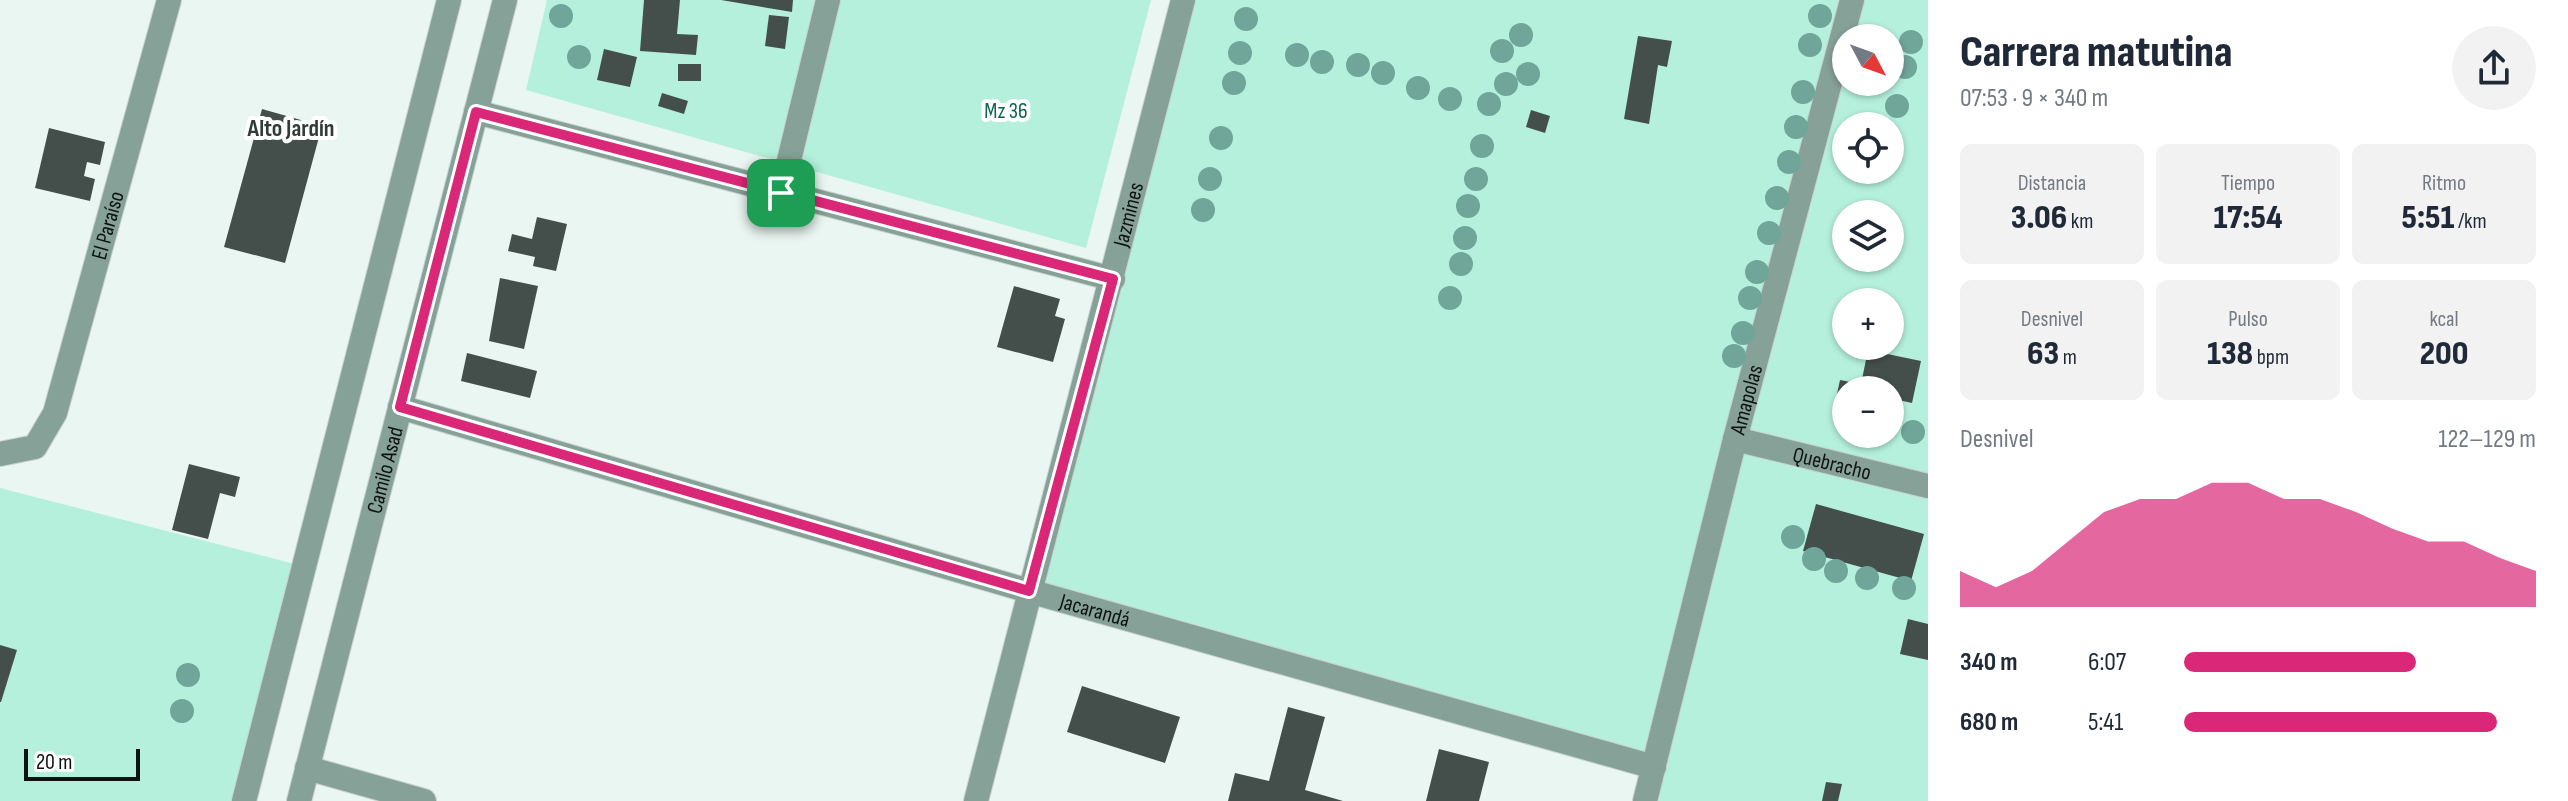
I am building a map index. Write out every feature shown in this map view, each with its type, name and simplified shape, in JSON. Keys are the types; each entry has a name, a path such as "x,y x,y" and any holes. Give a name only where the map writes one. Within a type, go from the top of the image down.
{"street":[{"name":"El Paraíso","path":"0,454 35,447 55,413 169,0"},
{"path":"244,801 449,0"},
{"name":"Camilo Asad","path":"299,801 505,0"},
{"path":"781,193 828,0"},
{"name":"Jazmines","path":"976,801 1183,0"},
{"name":"Amapolas","path":"1645,801 1735,439 1852,0"},
{"path":"476,112 1113,279"},
{"name":"Jacarandá","path":"400,407 1029,591 1654,767"},
{"name":"Quebracho","path":"1735,439 1928,486"},
{"path":"307,768 424,801"}],"green space":[{"name":"Mz 36","path":"547,0 1151,0 1086,248 526,90"},
{"path":"1183,0 1928,0 1928,801 1645,801 1653,767 1029,591"},
{"path":"0,488 303,566 244,801 0,801"}],"building":[{"path":"644,0 680,0 677,34 698,35 696,55 640,51"},
{"path":"721,0 793,0 792,12"},
{"path":"769,15 789,17 785,49 765,46"},
{"path":"1638,36 1672,41 1667,67 1658,65 1649,124 1624,119"},
{"path":"604,49 637,57 630,87 597,80"},
{"path":"678,64 701,64 701,81 678,81"},
{"path":"662,93 688,101 684,114 658,106"},
{"path":"262,109 322,126 285,263 224,247"},
{"path":"1531,110 1550,116 1545,133 1526,127"},
{"path":"49,128 105,142 100,165 87,162 84,176 95,179 90,201 35,188"},
{"path":"537,217 567,224 556,271 533,266 535,257 508,251 512,234 532,239"},
{"path":"500,278 538,286 524,349 489,341"},
{"path":"1014,286 1060,299 1055,316 1065,319 1053,362 997,347"},
{"path":"467,353 537,371 530,398 461,381"},
{"path":"1904,357 1921,361 1912,403 1904,401 1904,376 1863,376 1866,360 1904,360"},
{"path":"189,464 240,477 235,497 220,493 208,539 172,530"},
{"path":"1816,504 1924,534 1911,581 1803,551"},
{"path":"1908,619 1928,624 1928,660 1900,654"},
{"path":"0,645 17,650 1,702 0,702"},
{"path":"1082,686 1180,717 1165,763 1067,732"},
{"path":"1288,707 1325,717 1305,790 1343,801 1228,801 1235,773 1269,781"},
{"path":"1439,749 1489,762 1479,801 1426,801"},
{"path":"1826,782 1842,784 1838,801 1822,801"}],"district":[{"name":"Alto Jardín","path":"291,128"}],"route":[{"path":"476,112 781,193 1113,279 1029,591 400,407 476,112"}]}
